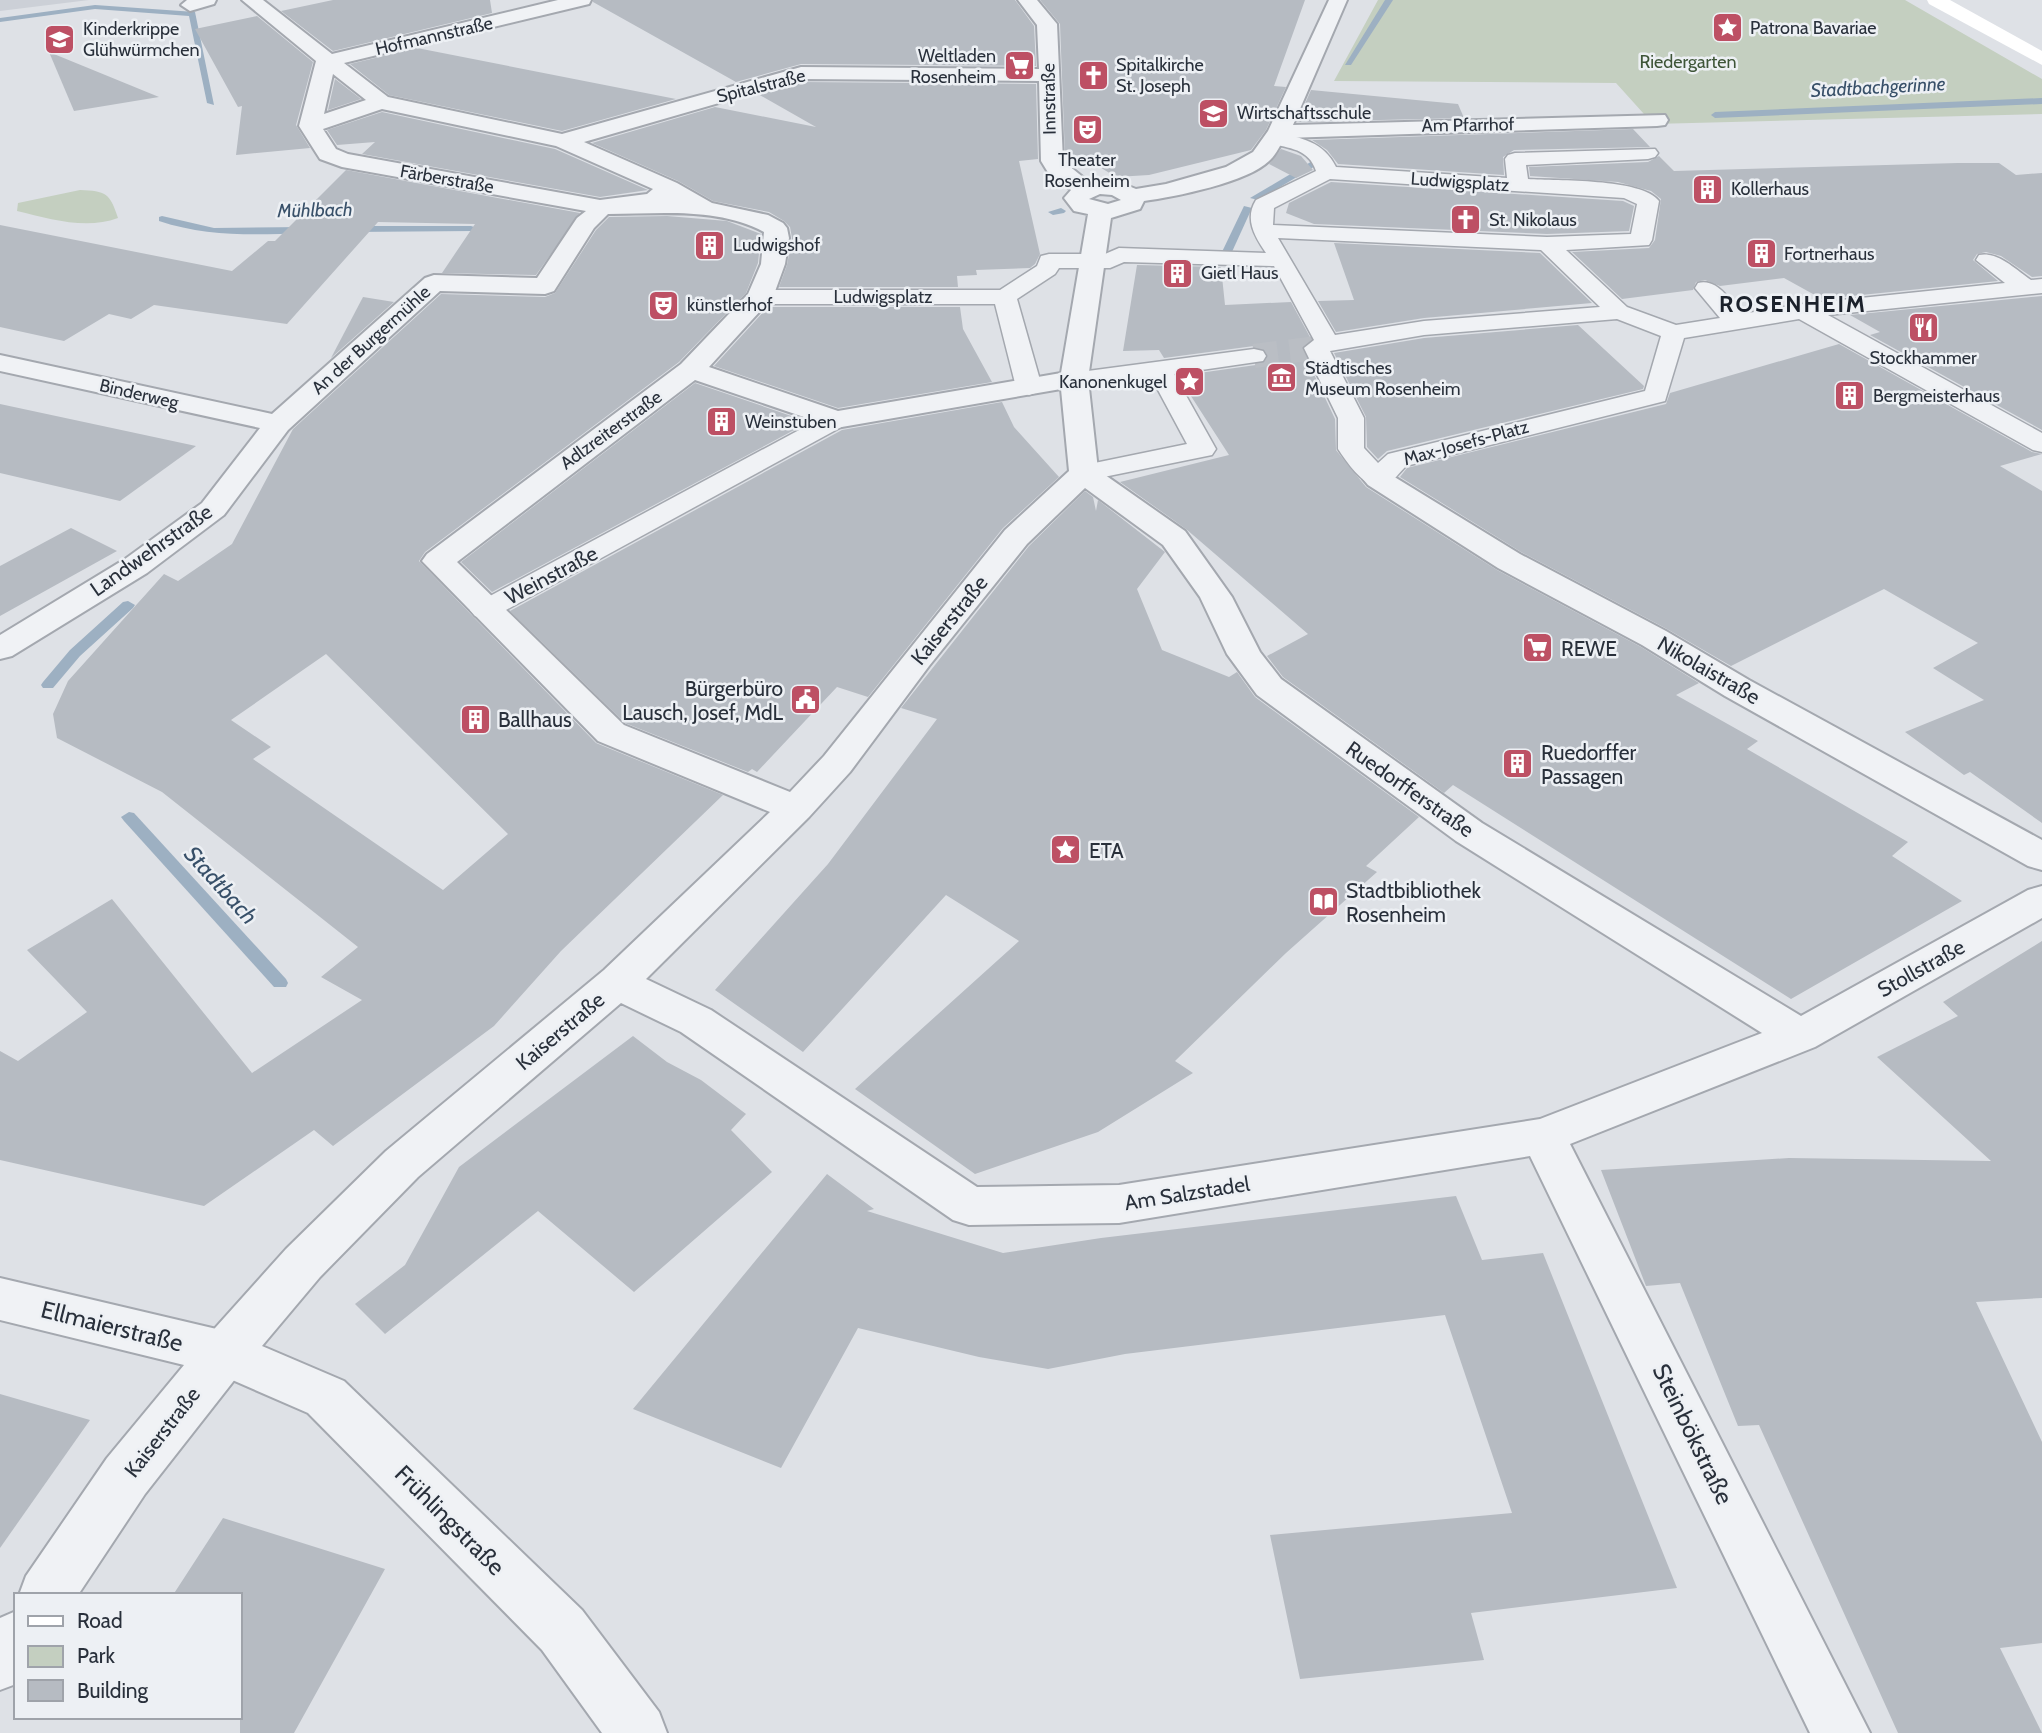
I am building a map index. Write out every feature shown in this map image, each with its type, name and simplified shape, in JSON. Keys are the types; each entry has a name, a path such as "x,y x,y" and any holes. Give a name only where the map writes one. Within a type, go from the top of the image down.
{"main road":[{"path":"1936,0 2042,60"}],"street":[{"name":"Färberstraße","path":"251,0 381,103 563,141 669,188 708,210"},
{"path":"487,0 518,16"},
{"name":"Hofmannstraße","path":"326,61 582,0"},
{"name":"Innstraße","path":"1027,0 1046,24 1052,161 1057,169 1084,190"},
{"path":"1133,196 1132,204 1126,207 1100,211 1077,202 1076,198 1084,190 1116,188 1133,196 1206,182 1234,172 1261,157 1277,135 1338,0"},
{"path":"310,126 326,61"},
{"name":"Spitalstraße","path":"563,141 801,73 1049,75"},
{"name":"Färberstraße","path":"381,103 310,126 327,154 342,160 594,215 708,210 764,220"},
{"name":"Am Pfarrhof","path":"1277,135 1657,120"},
{"path":"1277,135 1308,146 1324,160 1327,173 1264,205 1262,231 1282,260 1328,343 1424,328 1612,305"},
{"name":"Ludwigsplatz","path":"1327,173 1518,186 1515,159 1648,153"},
{"path":"1262,231 1547,244 1641,240 1648,201 1628,191 1518,186"},
{"name":"Färberstraße","path":"594,215 654,200 669,188"},
{"path":"1100,211 1074,379 1084,473 1203,449 1159,368"},
{"name":"An der Burgermühle","path":"278,424 434,283 545,286 594,215"},
{"name":"Adlzreiterstraße","path":"485,610 438,561 691,370 760,297 773,264 777,238 775,228 764,220"},
{"path":"1547,244 1612,305 1674,333 1803,310 2035,287"},
{"path":"1029,387 1005,297 1047,269 1049,261 1110,261 1119,255 1282,260"},
{"path":"1987,260 2035,287"},
{"path":"1706,288 1736,322"},
{"name":"Ludwigsplatz","path":"760,297 1005,297"},
{"path":"1803,310 2042,444"},
{"name":"Max-Josefs-Platz","path":"1328,343 1316,348 1351,418 1351,449 1378,479 1397,460 1656,396 1674,333"},
{"path":"1074,379 1254,356"},
{"name":"Binderweg","path":"0,363 278,424"},
{"name":"Weinstraße","path":"691,370 836,421"},
{"name":"Weinstraße","path":"796,808 611,733 485,610 836,421 1074,379"},
{"name":"Landwehrstraße","path":"0,649 136,566 213,509 278,424"},
{"name":"Kaiserstraße","path":"47,1593 126,1476 225,1353 303,1263 402,1164 619,981 796,808 837,764 917,659 1016,537 1084,473"},
{"name":"Ruedorfferstraße","path":"1084,473 1174,538 1216,597 1244,654 1269,687 1469,832 1800,1036"},
{"name":"Nikolaistraße","path":"1378,479 1509,561 1654,638 1737,688 2042,857"},
{"name":"Stollstraße","path":"1800,1036 2042,900"},
{"name":"Am Salzstadel","path":"619,981 635,992 696,1021 969,1206 1119,1204 1543,1136 1800,1036"},
{"name":"Steinbökstraße","path":"1543,1136 1842,1733"},
{"name":"Ellmaierstraße","path":"0,1299 225,1353"},
{"name":"Frühlingstraße","path":"225,1353 326,1397 562,1630 638,1733"},
{"path":"0,1662 14,1642"}],"shaded area":[{"path":"0,0 89,0 0,11"}],"green space":[{"name":"Riedergarten","path":"1378,0 1905,0 2042,79 2042,114 1653,124 1616,83 1334,81"},
{"path":"80,190 106,195 118,218 81,223 17,211 18,203"}],"building":[{"path":"333,0 490,0 492,13 333,51 281,11"},
{"path":"593,0 1015,0 1034,26 1036,66 801,64 736,82"},
{"path":"1040,0 1305,0 1274,86 1286,87 1266,130 1251,150 1149,175 1116,177 1080,155 1065,156 1060,24"},
{"path":"257,16 313,62 296,125 310,148 236,155 242,106 238,107 195,29"},
{"path":"417,48 676,99 562,131 389,95 350,64"},
{"path":"49,52 159,97 74,111"},
{"path":"335,79 361,99 328,110"},
{"path":"802,82 1036,84 1038,159 1019,161 1040,254 1035,264 1030,268 976,270 977,275 957,276 958,287 779,287 792,238 790,227 784,221 769,212 713,201 678,181 592,143 715,107 816,127 758,94"},
{"path":"1311,90 1458,104 1464,118 1297,122"},
{"path":"382,112 555,149 648,190 600,197 362,154 375,142 337,145 327,130"},
{"path":"1633,129 1650,147 1514,150 1503,157 1504,175 1338,164 1327,150 1312,140"},
{"path":"1281,149 1301,156 1313,170 1296,178 1269,164"},
{"path":"1659,156 1674,171 1999,163 2016,175 2042,173 2042,276 2032,277 2001,256 1986,252 1977,254 1973,260 1998,281 1822,299 1784,278 1720,286 1705,280 1696,282 1693,290 1622,299 1572,252 1649,248 1655,240 1661,199 1651,191 1618,182 1530,176 1529,167 1648,162"},
{"path":"346,170 580,213 536,275 442,273 475,224 378,222 287,324 154,305 131,319 109,314 64,341 0,327 0,225 232,271 268,241 275,241"},
{"name":"St. Nikolaus","path":"1331,182 1623,201 1634,206 1629,231 1547,234 1314,224 1286,213 1289,203"},
{"path":"667,216 727,221 761,234 758,263 746,293 679,362 425,552 419,561 596,743 723,795 561,951 494,1026 333,1146 314,1130 204,1206 0,1160 0,1051 18,1061 87,1012 27,950 112,899 252,1073 362,1000 321,977 358,947 162,792 57,738 53,714 68,681 164,574 178,581 232,544 293,429 441,294 545,297 555,293 596,230 609,217","holes":["326,654 508,834 443,890 253,759 271,747 231,720"]},
{"path":"1334,243 1540,253 1592,303 1424,318 1336,332 1318,301 1354,300"},
{"path":"1137,265 1221,267 1225,305 1291,302 1311,339 1302,349 1335,419 1336,450 1366,487 1497,570 1641,647 1699,683 1676,695 1758,741 1747,749 1908,842 1892,856 1962,901 1791,999 1453,785 1444,793 1283,677 1267,656 1308,634 1186,529 1120,482 1229,455 1178,376 1263,364 1268,355 1264,348 1254,346 1164,358 1159,350 1123,351"},
{"path":"2042,296 2042,430 1870,335 1880,332 1850,315"},
{"path":"363,297 394,302 331,358"},
{"path":"768,307 960,307 963,329 992,382 838,408 714,366"},
{"path":"1578,325 1644,386 1643,389 1387,451 1378,459 1367,447 1366,417 1334,353 1424,338"},
{"path":"1839,344 2032,452 2042,454 2000,466 2042,491 2042,823 1970,772 1964,775 1905,732 1984,700 1933,668 1978,643 1884,589 1731,666 1521,552 1400,477 1407,468 1666,404 1670,393"},
{"path":"695,383 809,422 492,592 461,562"},
{"path":"1002,402 1014,427 1059,477 1003,528 868,697 837,687 757,772 752,769 748,772 625,723 510,611 842,430"},
{"path":"0,404 196,446 120,501 0,473"},
{"path":"1085,491 1093,497 1096,511 1098,500 1165,552 1137,589 1162,650 1229,677 1237,672 1255,697 1419,817 1366,866 1377,872 1286,953 1175,1061 1193,1073 1098,1132 975,1174 855,1089 1019,941 946,895 803,1052 715,990 828,864 937,719 901,708 1029,546"},
{"path":"71,528 117,551 0,616 0,566"},
{"path":"2042,941 2042,1298 1976,1302 2042,1442 2042,1643 2000,1648 2042,1733 1898,1733 1759,1425 1738,1426 1680,1283 1646,1286 1601,1170 1789,1158 1991,1161 1877,1057 1958,1016 1943,1002"},
{"path":"633,1036 667,1062 701,1080 746,1114 731,1130 772,1172 634,1292 538,1211 385,1334 355,1304 405,1265 459,1167"},
{"path":"827,1174 874,1209 867,1211 1003,1253 1101,1238 1456,1196 1482,1260 1543,1253 1677,1588 1471,1613 1484,1660 1300,1679 1270,1535 1512,1513 1445,1315 1125,1354 1048,1369 979,1357 858,1328 781,1468 633,1409"},
{"path":"0,1394 90,1420 0,1548"},
{"path":"223,1518 385,1569 294,1733 240,1733 242,1593 174,1593"}],"waterway":[{"name":"Mühlbach","path":"1348,63 1389,0"},
{"name":"Mühlbach","path":"0,20 95,7 192,14 211,103"},
{"name":"Stadtbachgerinne","path":"1715,115 2042,101"},
{"path":"1255,198 1314,163"},
{"path":"1226,254 1247,208"},
{"name":"Mühlbach","path":"1053,212 1061,211"},
{"name":"Mühlbach","path":"162,219 214,231 305,230"},
{"name":"Mühlbach","path":"351,229 471,229"},
{"name":"Stadtbach","path":"48,685 75,653 128,605"},
{"name":"Stadtbach","path":"129,817 280,983"}],"tunnel":[{"path":"1254,356 1316,348"}],"place":[{"name":"Patrona Bavariae","path":"1727,28"},
{"name":"Kinderkrippe Glühwürmchen","path":"60,39"},
{"name":"Weltladen Rosenheim","path":"1019,66"},
{"name":"Spitalkirche St. Joseph","path":"1093,75"},
{"name":"Wirtschaftsschule","path":"1214,113"},
{"name":"Theater Rosenheim","path":"1087,129"},
{"name":"Kollerhaus","path":"1708,189"},
{"name":"St. Nikolaus","path":"1466,220"},
{"name":"Ludwigshof","path":"710,245"},
{"name":"Fortnerhaus","path":"1761,254"},
{"name":"Gietl Haus","path":"1178,273"},
{"name":"künstlerhof","path":"664,305"},
{"name":"Stockhammer","path":"1923,328"},
{"name":"Städtisches Museum Rosenheim","path":"1282,378"},
{"name":"Kanonenkugel","path":"1190,382"},
{"name":"Bergmeisterhaus","path":"1850,396"},
{"name":"Weinstuben","path":"722,422"},
{"name":"REWE","path":"1538,648"},
{"name":"Bürgerbüro Lausch, Josef, MdL","path":"806,700"},
{"name":"Ballhaus","path":"475,719"},
{"name":"Ruedorffer Passagen","path":"1518,764"},
{"name":"ETA","path":"1066,850"},
{"name":"Stadtbibliothek Rosenheim","path":"1323,902"}],"district":[{"name":"ROSENHEIM","path":"1793,304"}]}
